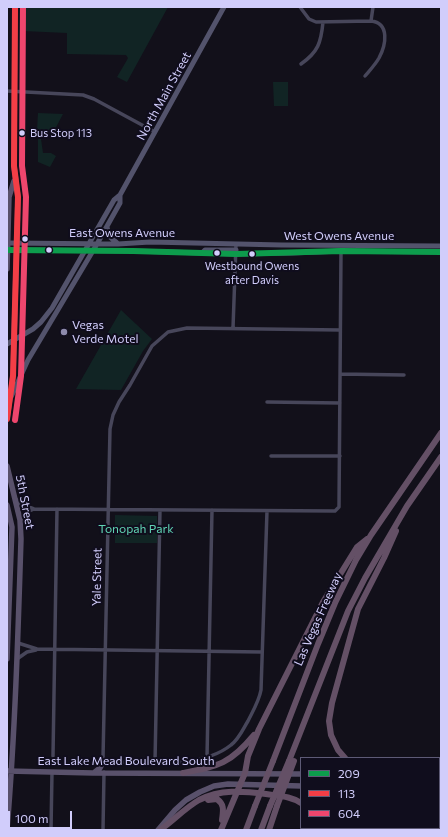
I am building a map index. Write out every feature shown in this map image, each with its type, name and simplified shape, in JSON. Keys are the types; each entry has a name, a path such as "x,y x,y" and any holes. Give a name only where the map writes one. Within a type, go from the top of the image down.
{"highway":[{"name":"Las Vegas Freeway","path":"246,830 318,644 356,560 371,535 441,432"},
{"name":"Las Vegas Freeway","path":"261,830 270,806 292,761 292,753 348,611 364,578 407,506 441,457"},
{"path":"344,757 338,750 331,735 329,721 332,703 358,609 384,558 407,506"},
{"path":"221,828 240,785 248,756 258,729 323,602 357,547 371,535"},
{"path":"183,773 210,768 226,762 243,749 258,729"},
{"path":"270,830 292,761"},
{"path":"159,830 199,800 227,792 246,792 288,797 296,799 300,802"},
{"path":"191,806 214,799 219,801 223,808 221,828"}],"main road":[{"path":"7,419 13,376 18,197 15,179 15,7"},
{"name":"North Main Street","path":"7,344 33,329 46,316 114,200 120,195 224,7"},
{"path":"7,270 9,197 15,179"},
{"name":"North Main Street","path":"10,400 27,361 120,203 120,195"},
{"path":"107,226 109,236 118,244"},
{"name":"East Owens Avenue","path":"7,243 118,244 150,242 236,249"},
{"path":"292,245 292,253"},
{"name":"West Owens Avenue","path":"236,249 292,245 441,246"},
{"name":"East Owens Avenue","path":"7,250 201,253 236,249"},
{"name":"West Owens Avenue","path":"236,249 292,253 341,251 441,252"},
{"path":"7,364 13,376"},
{"name":"5th Street","path":"7,466 20,520 18,643 7,830"},
{"name":"5th Street","path":"7,505 12,527 7,660"},
{"path":"10,583 20,589"},
{"path":"93,773 100,768 104,760"},
{"name":"East Lake Mead Boulevard South","path":"10,771 300,774"},
{"path":"159,830 175,810 192,796 220,785 300,786"}],"street":[{"path":"300,7 309,18 316,22 378,22 384,29 384,45 379,58 365,76"},
{"path":"371,21 373,7"},
{"path":"301,64 311,57 316,50 322,38 323,22"},
{"path":"7,91 83,95 94,99 155,132"},
{"path":"236,249 234,328 340,330"},
{"path":"15,499 21,504 34,509 267,511 338,510 340,456 341,251"},
{"name":"Yale Street","path":"104,760 110,429 113,415 120,399 130,385 152,346 161,337 172,331 187,328 234,328"},
{"path":"340,374 404,375"},
{"path":"267,402 340,402"},
{"path":"272,456 340,456"},
{"path":"20,520 27,512 34,509"},
{"path":"52,756 57,509"},
{"path":"155,762 160,510"},
{"path":"207,757 212,510"},
{"path":"104,760 112,762 173,762 207,757 217,754 231,745 240,735 259,696 267,511"},
{"path":"18,643 37,649 55,650 262,652"},
{"path":"17,659 27,652 37,649"},
{"path":"51,830 52,772"},
{"path":"103,830 104,772"}],"green space":[{"path":"23,7 168,7 127,82 117,77 128,58 126,55 67,54 67,33 23,31"},
{"path":"273,82 288,82 288,106 274,106"},
{"path":"38,113 63,114 54,131 37,131"},
{"path":"38,139 41,139 43,153 51,153 56,156 50,167 38,162"},
{"path":"121,310 152,339 143,351 121,390 76,389"},
{"name":"Tonopah Park","path":"115,515 157,516 157,543 115,543"}],"transit line":[{"name":"113","path":"7,419 13,376 18,197 14,166 15,7"},
{"name":"604","path":"15,420 21,376 26,197 22,166 23,7"},
{"name":"209","path":"7,250 133,251 236,254 341,251 441,252"}],"place":[{"name":"Bus Stop 113","path":"22,133"},
{"name":"Westbound Owens after Davis","path":"252,254"},
{"name":"Vegas Verde Motel","path":"64,332"}]}
